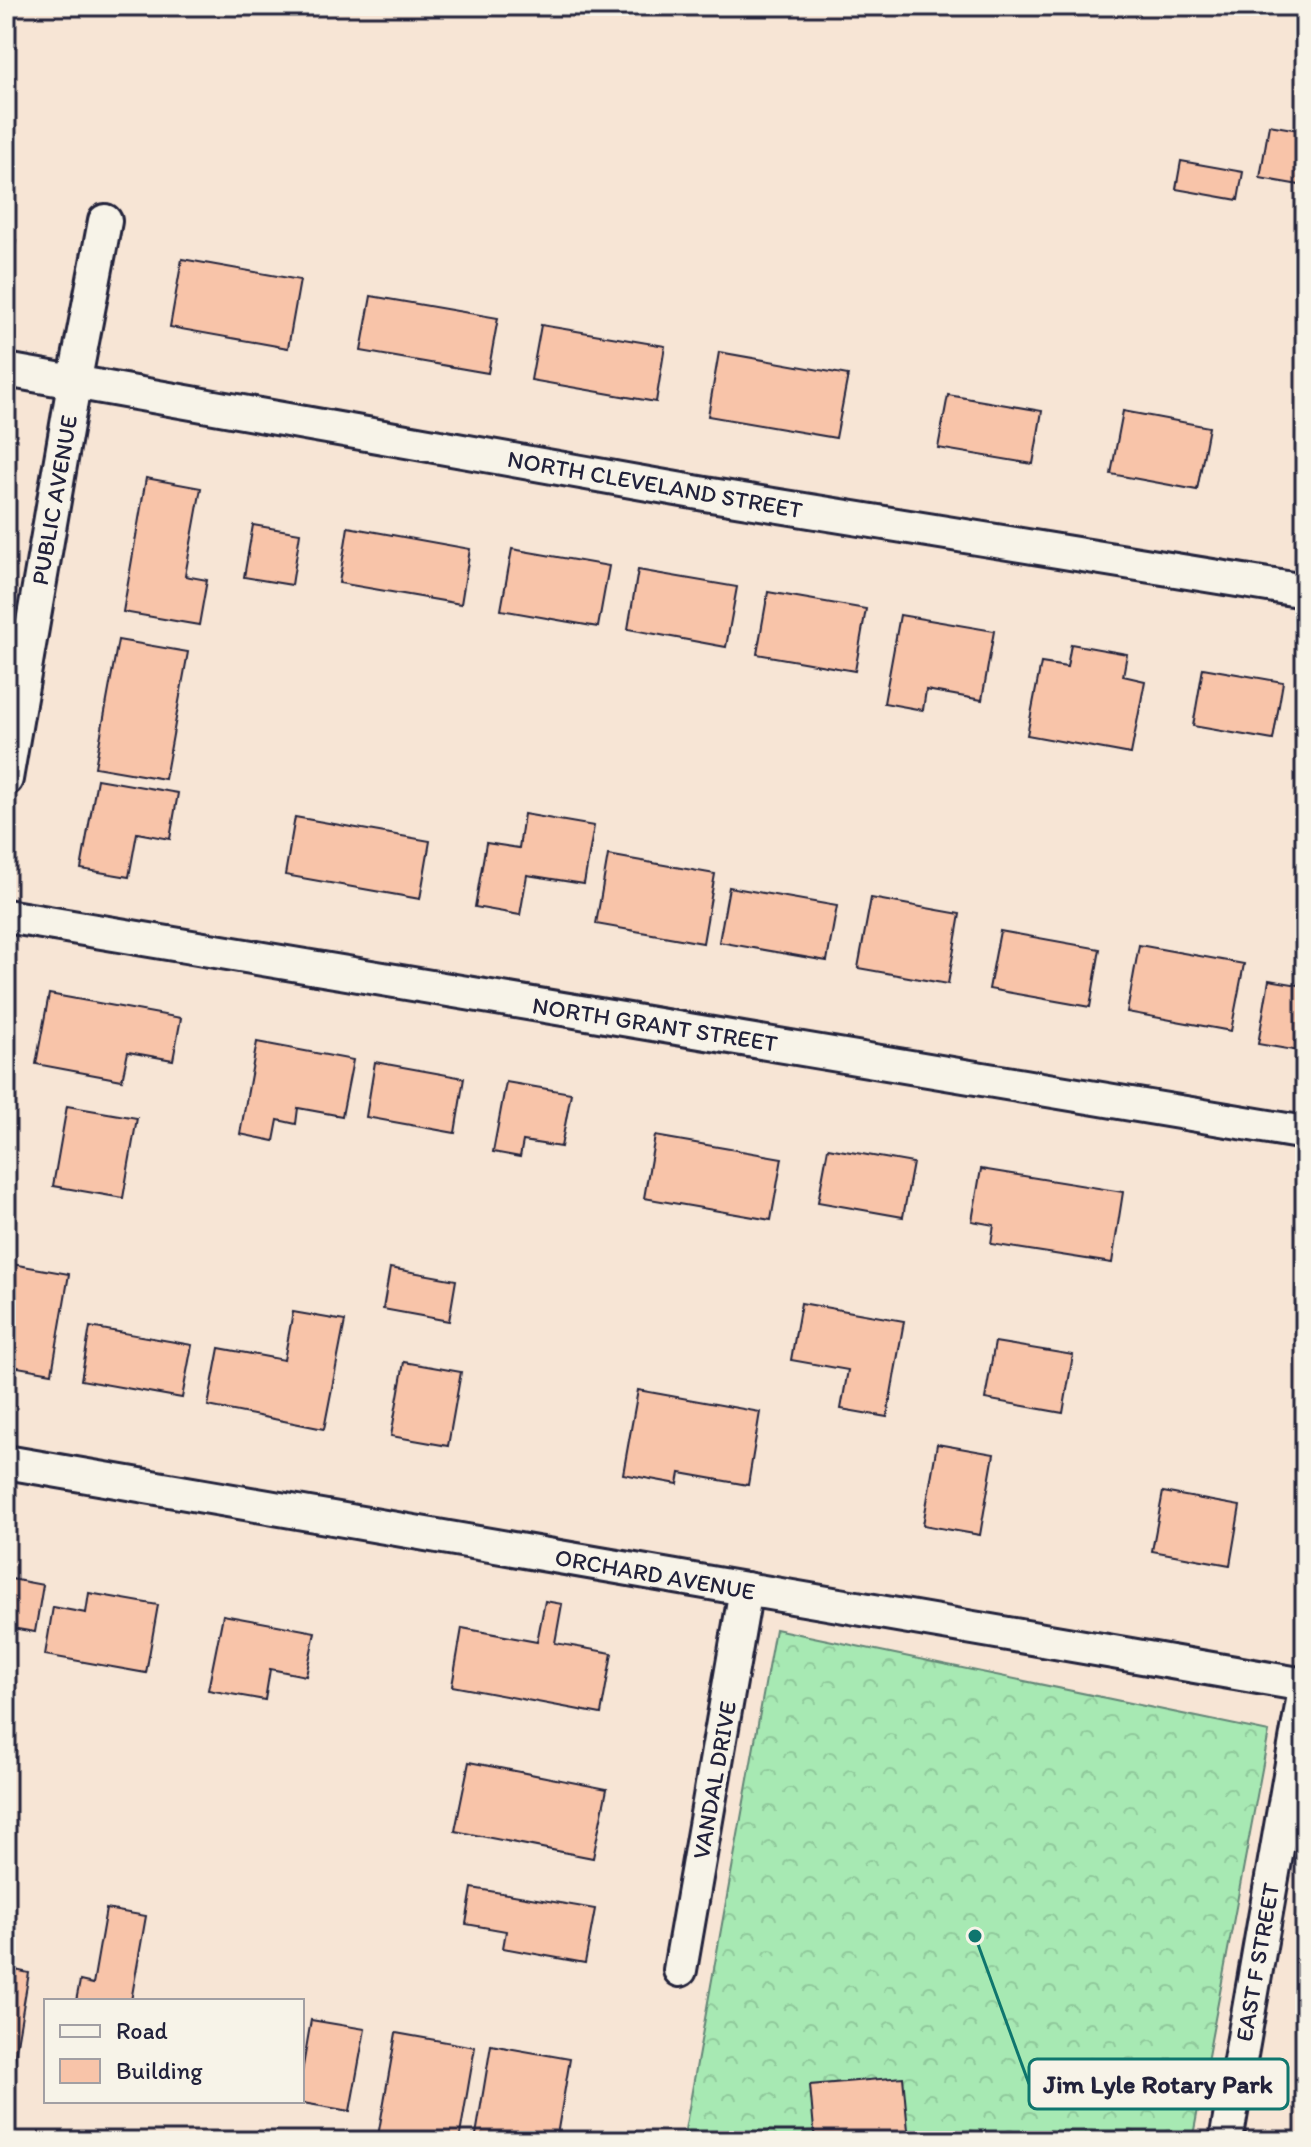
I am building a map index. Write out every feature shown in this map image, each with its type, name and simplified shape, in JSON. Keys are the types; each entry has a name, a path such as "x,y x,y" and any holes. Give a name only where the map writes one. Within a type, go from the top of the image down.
{"street":[{"name":"PUBLIC AVENUE","path":"6,779 105,221"},
{"name":"NORTH CLEVELAND STREET","path":"6,370 705,494 1305,591"},
{"name":"NORTH GRANT STREET","path":"6,916 1305,1133"},
{"name":"ORCHARD AVENUE","path":"6,1462 1305,1687"},
{"name":"VANDAL DRIVE","path":"680,1970 746,1589"},
{"name":"EAST F STREET","path":"1226,2141 1305,1687"}],"green space":[{"path":"775,1629 1269,1732 1192,2141 683,2141"}],"building":[{"path":"1269,125 1305,131 1305,186 1260,178"},
{"path":"1181,161 1243,172 1238,200 1176,189"},
{"path":"6,238 16,240 6,299"},
{"path":"182,259 300,280 288,348 170,327"},
{"path":"371,296 498,318 488,373 361,351"},
{"path":"541,325 665,346 656,402 531,380"},
{"path":"719,352 848,375 836,438 708,416"},
{"path":"948,395 1042,411 1033,464 938,448"},
{"path":"1123,411 1209,427 1197,490 1111,474"},
{"path":"146,478 201,488 185,576 207,580 199,625 123,612"},
{"path":"253,525 300,533 292,585 244,577"},
{"path":"348,527 470,549 461,604 339,583"},
{"path":"512,549 609,566 598,627 501,610"},
{"path":"638,570 737,587 726,647 628,629"},
{"path":"768,592 866,609 855,671 757,654"},
{"path":"900,615 994,631 982,700 926,690 923,710 884,703"},
{"path":"118,640 188,652 165,779 95,767"},
{"path":"1071,644 1127,654 1123,676 1145,681 1131,754 1027,735 1041,663 1067,667"},
{"path":"1203,668 1283,682 1273,740 1193,726"},
{"path":"97,779 178,793 170,839 137,833 129,877 81,869"},
{"path":"524,814 594,826 584,884 527,875 520,915 475,907 486,843 519,848"},
{"path":"295,817 430,841 420,899 285,875"},
{"path":"608,855 715,874 703,943 596,924"},
{"path":"729,887 837,906 827,961 719,942"},
{"path":"871,898 960,914 948,984 858,968"},
{"path":"1000,931 1100,949 1090,1007 989,989"},
{"path":"1139,945 1244,964 1231,1031 1127,1012"},
{"path":"1269,980 1305,986 1305,1052 1258,1044"},
{"path":"49,994 181,1018 173,1060 128,1052 122,1080 36,1064"},
{"path":"257,1042 353,1060 342,1116 298,1108 296,1124 278,1120 274,1141 240,1134"},
{"path":"375,1062 464,1078 455,1133 366,1117"},
{"path":"506,1082 571,1093 561,1147 523,1141 520,1157 493,1152"},
{"path":"67,1106 137,1118 123,1198 53,1186"},
{"path":"655,1136 782,1158 771,1220 644,1198"},
{"path":"828,1148 913,1163 903,1217 818,1202"},
{"path":"981,1169 1123,1192 1112,1263 991,1244 994,1225 972,1221"},
{"path":"6,1263 69,1274 52,1373 6,1365"},
{"path":"390,1268 456,1280 449,1321 383,1309"},
{"path":"801,1303 904,1321 887,1417 841,1409 848,1370 791,1360"},
{"path":"293,1312 345,1321 324,1429 208,1406 219,1348 284,1360"},
{"path":"90,1327 192,1345 182,1398 81,1380"},
{"path":"995,1342 1073,1355 1063,1413 985,1399"},
{"path":"404,1362 461,1372 448,1446 391,1436"},
{"path":"638,1390 760,1412 748,1485 680,1473 678,1484 623,1474"},
{"path":"937,1444 994,1454 980,1535 923,1525"},
{"path":"1163,1492 1240,1506 1230,1565 1152,1551"},
{"path":"6,1578 43,1585 35,1632 6,1627"},
{"path":"89,1593 158,1605 146,1673 45,1655 53,1607 86,1613"},
{"path":"545,1601 562,1604 555,1643 612,1653 601,1714 452,1686 462,1628 537,1642"},
{"path":"223,1615 315,1632 306,1676 270,1669 265,1700 208,1690"},
{"path":"469,1762 607,1789 593,1858 455,1831"},
{"path":"472,1888 595,1909 585,1963 503,1948 506,1931 466,1924"},
{"path":"106,1909 146,1916 131,1999 76,1999 80,1981 93,1984"},
{"path":"6,1968 29,1973 12,2073 6,2072"},
{"path":"311,2020 365,2029 350,2111 303,2103 304,2060"},
{"path":"396,2033 475,2047 459,2141 404,2141 378,2136"},
{"path":"491,2045 570,2059 556,2141 475,2141"},
{"path":"903,2077 909,2141 815,2141 810,2085"}],"place":[{"name":"Jim Lyle Rotary Park","path":"975,1936"}]}
